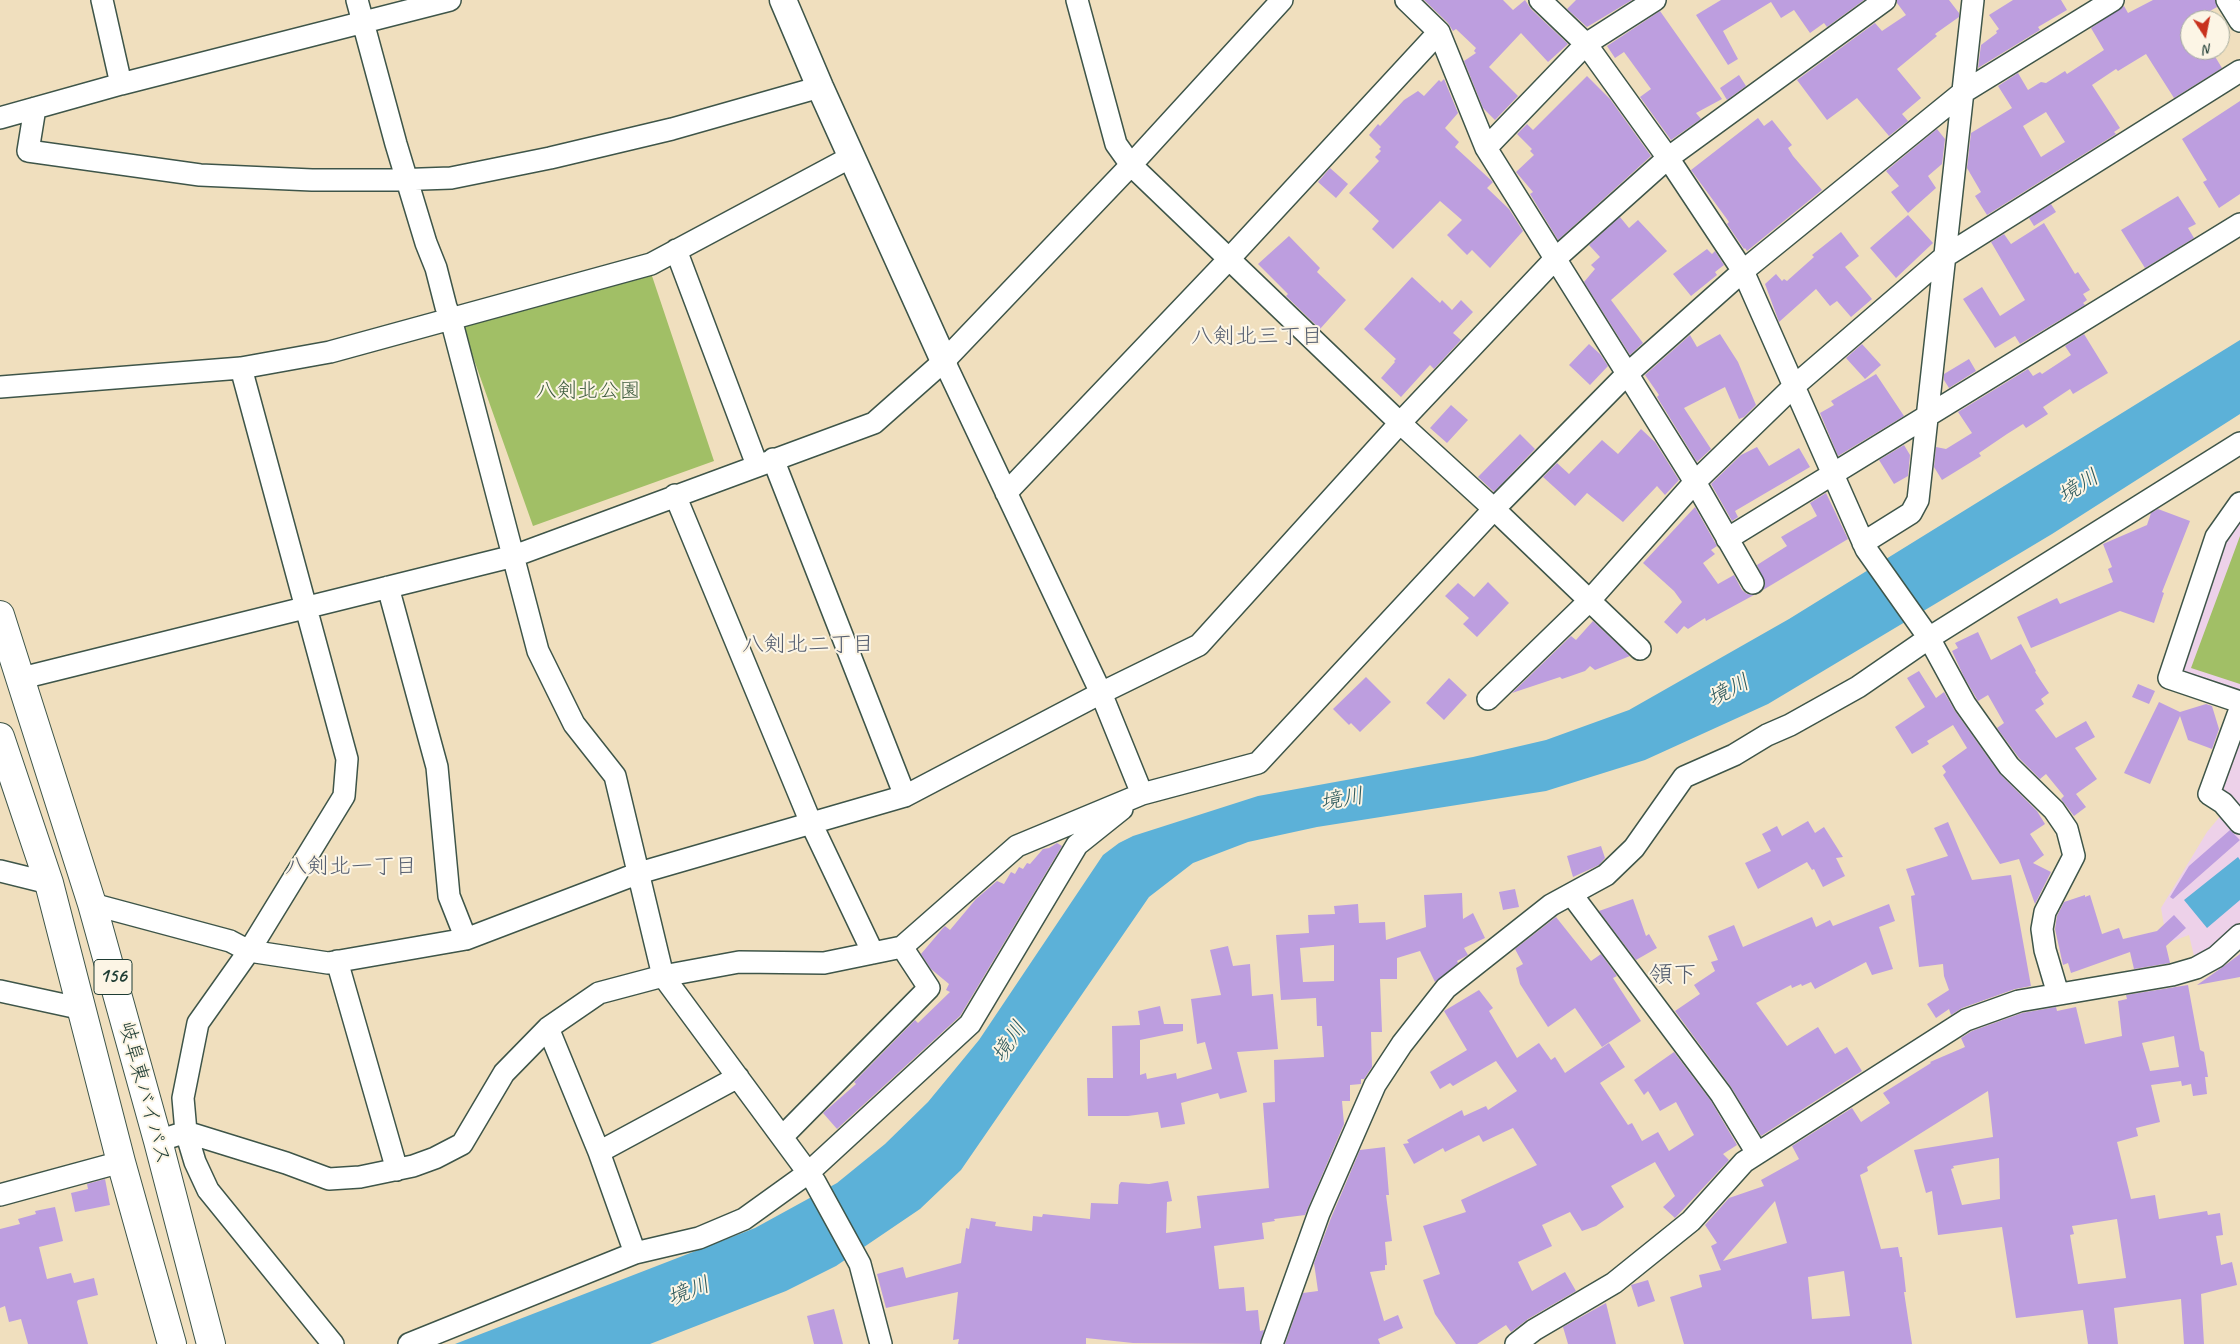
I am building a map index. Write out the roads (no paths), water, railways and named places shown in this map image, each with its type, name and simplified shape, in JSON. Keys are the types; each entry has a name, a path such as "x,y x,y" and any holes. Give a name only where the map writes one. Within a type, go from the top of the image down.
{"highway":[{"name":"岐阜東バイパス","path":"0,615 22,678 92,904 158,1141 211,1344"},
{"name":"岐阜東バイパス","path":"0,737 49,883 121,1162 172,1344"}],"street":[{"path":"102,0 120,84"},
{"path":"357,0 407,180 451,319 538,651 574,724 615,776 664,976 811,1178 860,1264 881,1344"},
{"path":"0,118 120,84 450,0"},
{"path":"783,0 851,157 944,361 1101,693 1142,794"},
{"path":"1077,0 1116,144 1132,165 1400,423 1494,509 1640,649"},
{"path":"22,678 514,556 874,423 944,361 1132,165 1282,0"},
{"path":"1406,0 1439,32 1486,148 1626,375 1695,482 1753,584"},
{"path":"1540,0 1586,44 1668,158 1743,270 1793,387 1865,546 1925,633 1970,712 2010,766 2054,810 2067,829 2074,856 2045,912 2042,929 2045,950 2058,994"},
{"path":"1486,148 1586,44 1655,0"},
{"path":"92,904 230,941 250,950 328,963 466,939 639,873 905,796 1101,693 1199,645 1400,423 1555,259 1668,158 1885,0"},
{"path":"1865,546 1911,514 1918,500 1973,0"},
{"path":"158,1141 186,1132 286,1163 329,1179 360,1177 414,1166 462,1144 504,1073 548,1028 598,993 664,976 740,962 824,963 902,947 1017,846 1142,794 1258,763 1494,509 1626,375 1743,270 1962,93 2113,0"},
{"path":"2227,0 2240,21"},
{"path":"1006,493 1229,259 1439,32"},
{"path":"1488,699 1590,600 1695,482 1793,387 1944,257 2240,71"},
{"path":"35,108 28,151 200,175 312,180 407,180 451,178 550,158 672,129 820,87"},
{"path":"0,387 241,368 330,352 651,264 851,157"},
{"path":"1728,539 1832,473 1927,418 2240,224"},
{"path":"676,250 905,796"},
{"path":"241,368 347,758 344,796 250,950 198,1023 183,1098 186,1132 194,1162 208,1190 333,1344"},
{"path":"1272,1344 1319,1213 1375,1085 1402,1044 1446,988 1550,905 1606,876 1634,848 1684,778 1734,754 1850,691 1925,633 2240,442"},
{"path":"675,495 811,823 873,953"},
{"path":"2240,503 2216,537 2169,678 2240,702"},
{"path":"388,586 437,766 449,896 466,939"},
{"path":"2240,709 2210,794 2223,802 2240,823"},
{"path":"409,1344 635,1253 699,1238 744,1219 811,1178 970,1024 1077,844 1142,794"},
{"path":"0,871 49,883"},
{"path":"1572,895 1721,1094 1757,1153"},
{"path":"1516,1344 1534,1330 1621,1276 1691,1221 1744,1162 1966,1020 2019,1001 2172,975 2196,968 2216,957 2240,935"},
{"path":"782,1137 929,988 902,947"},
{"path":"337,961 397,1170"},
{"path":"0,991 83,1010"},
{"path":"548,1028 599,1152 635,1253"},
{"path":"599,1152 738,1077"},
{"path":"0,1195 121,1162"}],"water":[{"name":"境川","path":"2240,340 2240,414 2052,534 1768,704 1645,760 1546,791 1317,827 1248,842 1193,863 1149,897 961,1170 920,1209 836,1266 786,1291 650,1344 455,1344 755,1228 837,1183 885,1144 928,1102 979,1040 1103,855 1119,843 1133,836 1258,796 1473,757 1546,740 1629,710 1789,619"},
{"path":"2238,857 2240,860 2240,900 2207,928 2184,900"}],"district":[{"name":"八剣北三丁目","path":"1257,337"},
{"name":"八剣北二丁目","path":"808,645"},
{"name":"八剣北一丁目","path":"351,867"},
{"name":"領下","path":"1673,976"}],"park label":[{"name":"八剣北公園","path":"588,391"}]}
